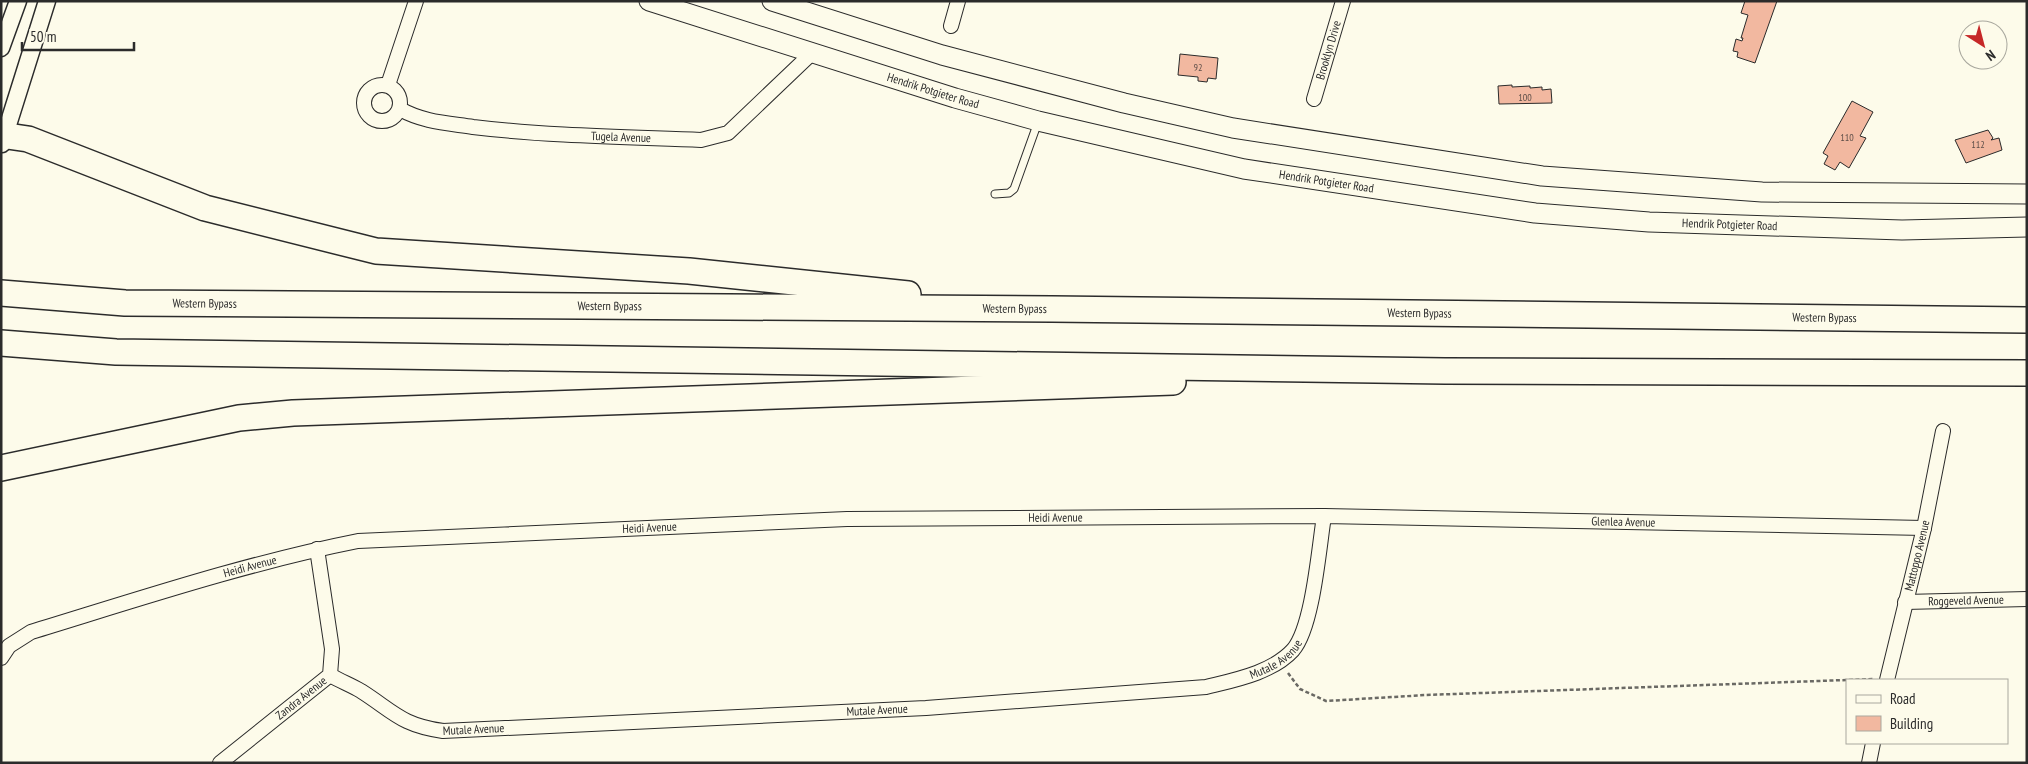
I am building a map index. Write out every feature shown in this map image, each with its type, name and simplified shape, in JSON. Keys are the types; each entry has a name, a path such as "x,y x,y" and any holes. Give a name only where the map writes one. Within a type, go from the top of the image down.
{"highway":[{"path":"2,139 28,139 205,208 376,251 690,271 1052,309"},
{"name":"Western Bypass","path":"1,293 125,303 1052,309 2027,320"},
{"path":"1,343 116,352 1445,371 2027,373"},
{"path":"1,468 239,418 293,413 1139,384 1445,371"}],"main road":[{"name":"Hendrik Potgieter Road","path":"649,1 955,98 1038,121 1244,169 1535,213 1649,222 1892,230 2027,227"},
{"path":"772,1 952,57 1124,103 1233,128 1542,176 1762,192 2027,194"}],"street":[{"path":"1,48 18,1"},
{"path":"2,139 48,1"},
{"path":"388,85 416,1"},
{"path":"951,26 958,1"},
{"name":"Brooklyn Drive","path":"1314,99 1343,1"},
{"name":"Tugela Avenue","path":"400,109 410,115 434,122 506,131 701,140 728,133 812,53"},
{"path":"388,85 399,94 400,109 396,115 383,121 376,120 366,111 364,104 368,91 374,86 388,85"},
{"name":"Mattoppo Avenue","path":"1888,679 1924,528 1943,431"},
{"name":"Glenlea Avenue","path":"1324,516 1924,528"},
{"name":"Heidi Avenue","path":"1,658 9,646 31,632 194,583 317,549 358,541 847,519 1324,516"},
{"name":"Mutale Avenue","path":"330,676 359,690 397,718 421,728 443,731 926,708 1206,687 1238,679 1271,666 1293,650 1303,633 1309,608 1324,516"},
{"name":"Zandra Avenue","path":"220,763 330,676 332,649 317,549"},
{"name":"Roggeveld Avenue","path":"1905,602 2027,599"},
{"path":"1869,763 1873,744"}],"lane":[{"path":"995,194 1010,193 1014,189 1038,121"}],"path":[{"path":"1280,660 1300,689 1326,701 1426,695 1846,680"}],"building":[{"path":"1745,1 1777,1 1755,63 1737,57 1738,52 1733,51 1736,39 1742,41 1743,38 1741,38 1748,15 1741,13"},
{"path":"1180,54 1218,58 1216,79 1208,78 1207,82 1198,81 1198,77 1178,75"},
{"path":"1512,85 1512,87 1530,86 1530,88 1542,87 1542,90 1551,89 1552,103 1499,104 1498,86"},
{"path":"1852,101 1873,112 1860,136 1866,138 1849,168 1840,162 1835,170 1824,164 1828,156 1823,153"},
{"path":"1988,130 1993,138 1991,140 1999,138 2002,150 1966,163 1955,140"}]}
